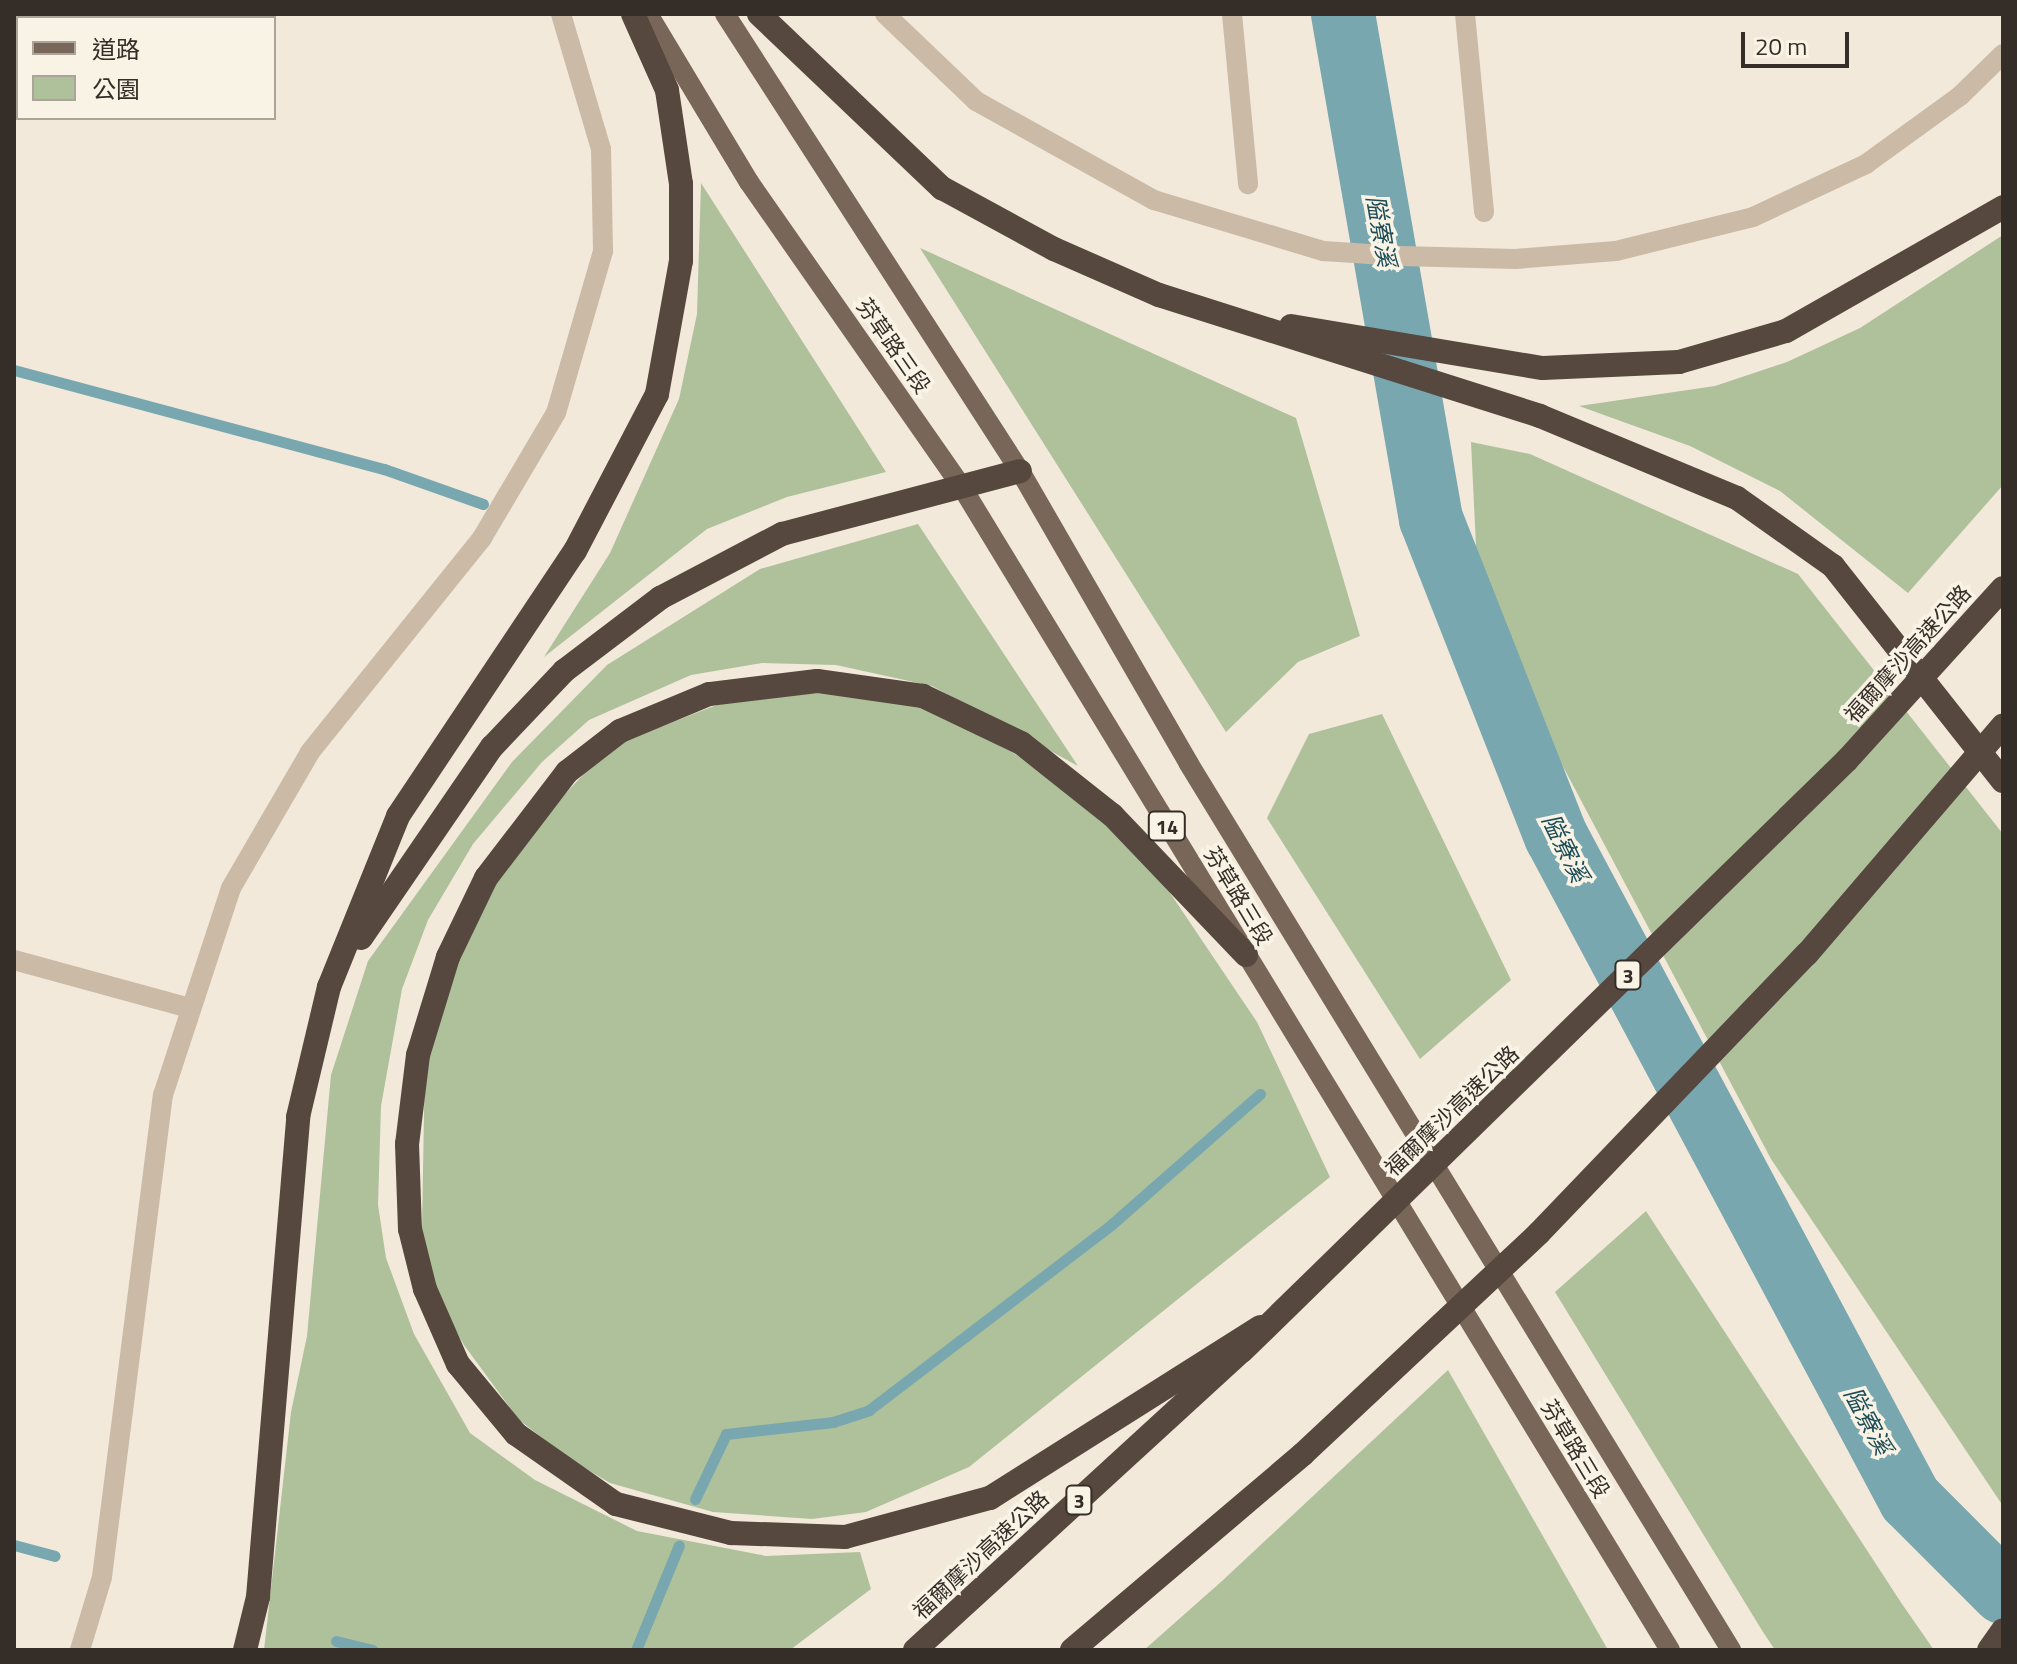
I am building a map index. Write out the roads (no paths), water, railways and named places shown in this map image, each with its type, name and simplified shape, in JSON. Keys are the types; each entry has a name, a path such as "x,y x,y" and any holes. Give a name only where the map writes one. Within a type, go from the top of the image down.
{"highway":[{"path":"245,1650 258,1597 298,1117 329,987 398,816 575,551 657,394 681,261 681,184 667,90 633,14"},
{"path":"759,14 942,188 1054,249 1159,295 1540,416 1737,498 1833,566 2003,781"},
{"path":"1231,316 1543,368 1679,362 1786,331 2003,207"},
{"path":"329,987 492,747 564,671 660,598 782,534 960,484 1020,471"},
{"name":"福爾摩沙高速公路","path":"915,1650 1238,1347 1286,1310 1847,760 2003,588"},
{"path":"1238,1347 990,1498 845,1537 731,1533 616,1504 516,1434 458,1364 425,1289 410,1229 407,1144 418,1055 448,957 486,878 567,772 620,731 709,694 817,681 923,696 1021,743 1112,815 1246,955"},
{"path":"1072,1650 1303,1454 1550,1222 1807,954 2003,725"},
{"path":"1989,1650 2003,1630"}],"main road":[{"name":"芬草路三段","path":"648,14 749,182 960,484 1670,1650"},
{"name":"芬草路三段","path":"725,14 1020,471 1189,764 1731,1650"}],"street":[{"path":"80,1650 102,1577 163,1095 189,1008 231,888 310,752 482,538 556,413 603,251 601,149 561,14"},
{"path":"885,14 976,101 1154,200 1249,234 1323,251 1515,259 1616,251 1753,217 1866,164 1960,96 2003,54"},
{"path":"1232,14 1248,184"},
{"path":"1465,14 1484,212"},
{"path":"14,960 189,1008"}],"waterway":[{"name":"隘寮溪","path":"1343,14 1431,519 1556,836 1910,1499 2003,1592"},
{"path":"14,370 384,469 483,504"},
{"path":"695,1499 726,1434 833,1422 869,1410 1112,1224 1260,1094"},
{"path":"14,1545 55,1556"},
{"path":"636,1650 679,1545"},
{"path":"336,1641 373,1650"}]}
